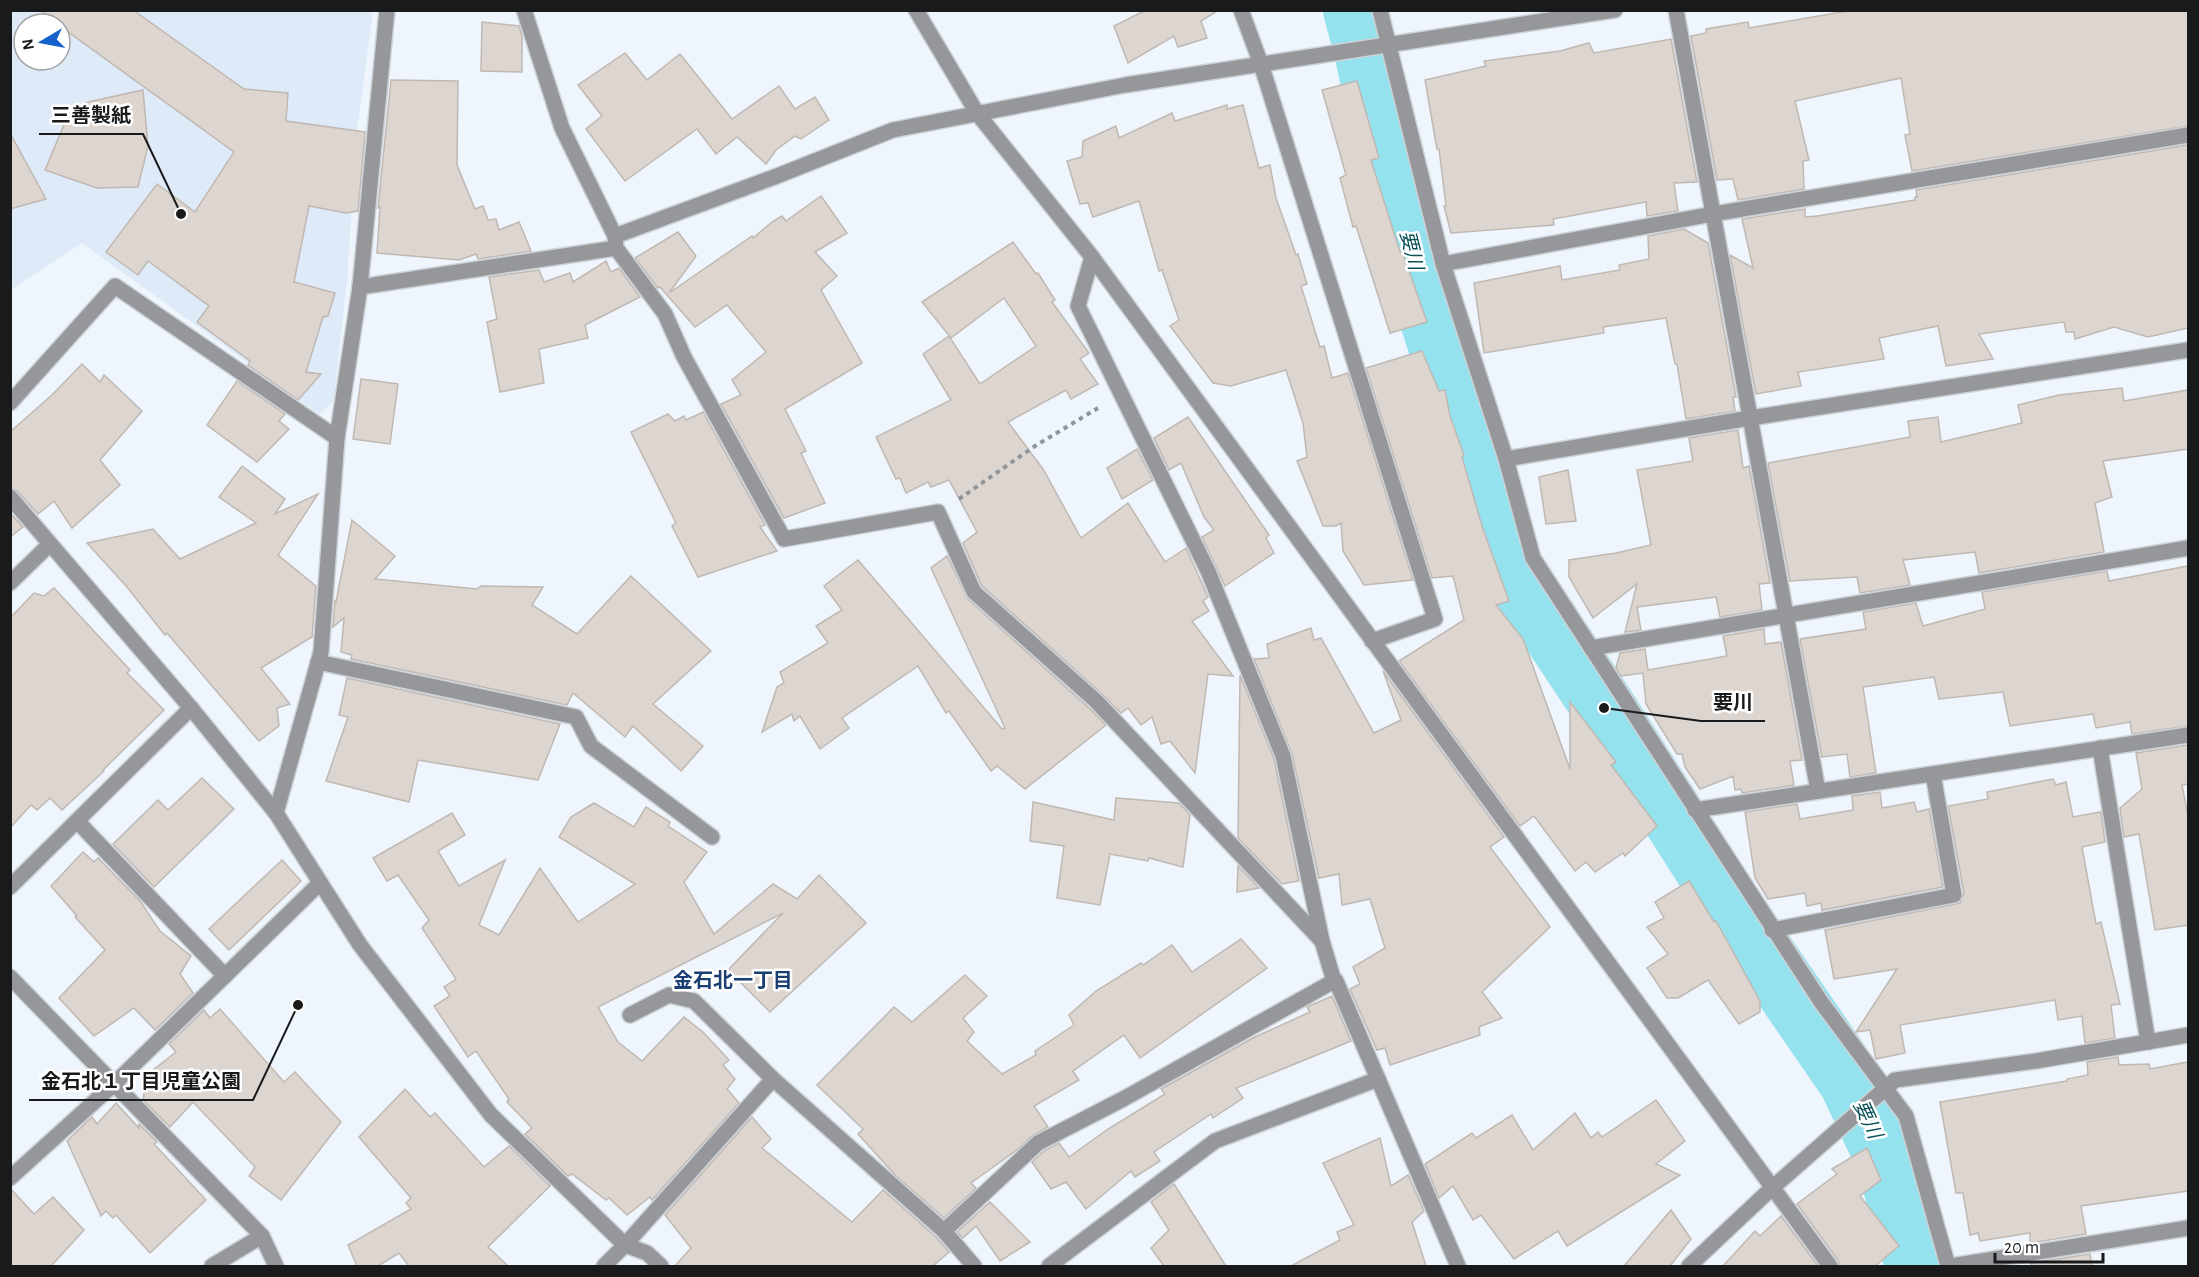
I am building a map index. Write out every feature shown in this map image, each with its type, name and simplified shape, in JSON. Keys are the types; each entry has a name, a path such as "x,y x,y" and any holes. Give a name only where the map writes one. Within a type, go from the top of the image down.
{"street":[{"path":"276,813 321,652 337,438 360,287 387,10"},
{"path":"524,10 562,128 616,242 665,314 684,357 784,539 938,512 974,592 1096,701 1322,941"},
{"path":"916,10 977,113 1092,257 1830,1266"},
{"path":"1241,10 1261,64 1435,619 1372,641"},
{"path":"1380,10 1384,45 1443,264 1506,459 1533,558 1772,930 1881,1092 1906,1116 1949,1266 2188,1228"},
{"path":"360,287 616,242 893,130 1125,85 1615,10"},
{"path":"1676,10 1818,791"},
{"path":"1443,264 1713,214 2188,135"},
{"path":"1092,257 1078,306 1208,571 1283,756 1322,941 1335,981 1458,1266"},
{"path":"10,403 115,286 337,438"},
{"path":"1506,459 1750,418 2188,350"},
{"path":"10,497 190,708 276,813 360,945 491,1115 625,1245 647,1253 661,1266"},
{"path":"10,583 50,544"},
{"path":"1591,648 2188,548"},
{"path":"318,662 576,717 591,746 712,837"},
{"path":"10,887 190,708"},
{"path":"1695,810 2188,735"},
{"path":"2100,748 2148,1042"},
{"path":"1772,930 1954,895 1933,774"},
{"path":"77,821 225,976"},
{"path":"10,1178 114,1084 320,883"},
{"path":"10,977 262,1236 276,1266"},
{"path":"944,1232 1038,1143 1125,1098 1335,981"},
{"path":"630,1016 669,995 694,1001 773,1079 944,1232 974,1266"},
{"path":"1689,1266 1772,1188 1895,1080 2036,1061 2188,1035"},
{"path":"604,1266 773,1079"},
{"path":"1049,1266 1215,1141 1378,1079"},
{"path":"212,1266 262,1236"}],"path":[{"path":"938,512 1035,446 1122,394"}],"shaded area":[{"path":"11,11 373,11 357,131 347,279 335,389 333,402 319,414 82,243 11,290"}],"building":[{"path":"39,10 133,10 244,89 288,93 286,121 365,132 358,211 346,213 309,206 294,282 335,293 328,316 323,317 306,372 321,374 298,400 248,365 250,361 197,322 209,306 148,261 138,275 106,252 157,184 195,212 234,152 72,35 72,12 42,12"},
{"path":"1146,10 1219,10 1201,21 1207,38 1178,47 1174,36 1128,63 1114,26"},
{"path":"1853,10 2188,10 2188,126 1912,171 1905,135 1910,134 1901,78 1795,101 1809,160 1803,161 1804,189 1738,200 1733,179 1717,180 1691,36 1706,33 1706,29 1748,22 1749,28"},
{"path":"482,22 519,26 522,36 522,72 481,71"},
{"path":"1671,39 1697,182 1674,183 1678,211 1647,216 1646,202 1553,219 1554,225 1451,233 1444,206 1446,206 1439,149 1437,149 1425,80 1486,66 1484,61 1560,51 1589,43 1594,53"},
{"path":"625,53 647,80 680,54 732,119 779,86 795,109 815,97 829,120 801,139 795,136 776,150 766,164 737,137 716,154 697,129 625,181 586,129 602,116 578,85"},
{"path":"391,80 458,81 457,165 475,209 483,206 488,220 496,219 499,230 519,222 531,251 478,259 476,254 459,260 377,253 380,207 378,208"},
{"path":"1357,81 1379,158 1371,160 1400,252 1402,251 1427,322 1390,333 1356,226 1353,227 1340,178 1346,175 1322,90"},
{"path":"143,90 148,146 138,187 97,188 45,170 66,120 76,109 88,102"},
{"path":"1227,105 1227,109 1243,105 1259,168 1270,165 1276,198 1307,284 1301,286 1320,347 1324,346 1332,378 1348,373 1413,580 1364,585 1343,551 1341,523 1336,526 1323,526 1297,461 1307,457 1303,423 1286,370 1231,386 1213,383 1170,326 1179,320 1162,270 1159,271 1139,201 1093,217 1088,203 1080,204 1067,161 1082,157 1083,141 1116,126 1119,138 1172,113 1175,121"},
{"path":"10,133 46,199 10,209"},
{"path":"2188,145 2188,328 2148,337 2114,327 2075,339 2074,332 2066,332 2064,322 1979,334 1993,359 1946,366 1938,326 1879,338 1884,359 1798,372 1801,386 1756,394 1730,255 1753,268 1742,219 1805,209 1805,217 1817,216 1915,200 1916,190"},
{"path":"821,196 847,233 815,252 837,276 821,290 862,363 785,409 806,451 801,453 825,503 784,518 721,404 741,395 732,380 766,352 727,305 695,327 660,287 658,288 635,258 678,232 696,256 669,293 752,236 753,238 772,222 782,216 786,221"},
{"path":"1684,229 1708,243 1736,397 1733,397 1735,411 1686,419 1677,364 1675,364 1666,318 1603,327 1604,333 1484,353 1474,283 1560,266 1562,280 1620,270 1619,265 1649,259 1648,236"},
{"path":"1013,242 1036,274 1038,273 1055,300 1052,302 1089,353 1080,359 1098,384 1071,399 1066,390 1008,422 1043,469 1081,538 1128,503 1165,562 1186,548 1208,597 1203,601 1209,611 1192,621 1233,676 1208,674 1195,773 1170,741 1161,744 1152,717 1141,725 1128,708 1121,713 982,586 963,543 977,532 949,480 931,487 928,482 906,493 900,478 896,479 876,437 951,400 923,354 949,336 980,384 1036,346 1004,298 951,338 922,302"},
{"path":"606,261 611,272 619,268 640,297 585,325 588,338 539,349 544,383 500,392 487,322 497,319 489,277 539,270 544,282 570,273 573,282"},
{"path":"1422,351 1439,391 1445,390 1450,416 1464,455 1462,457 1482,526 1509,601 1496,605 1523,639 1570,769 1570,702 1616,762 1611,765 1657,826 1625,856 1623,853 1595,872 1586,862 1575,871 1534,816 1520,826 1399,661 1464,620 1453,576 1432,578 1366,368"},
{"path":"82,364 100,382 104,375 142,411 100,460 120,485 72,528 54,501 38,514 17,491 10,488 10,432 52,395"},
{"path":"361,379 398,384 390,444 353,439"},
{"path":"237,381 285,414 279,421 289,429 257,462 207,425"},
{"path":"2122,388 2124,401 2188,390 2188,449 2103,461 2112,497 2095,503 2104,552 1979,573 1975,552 1903,560 1910,585 1860,593 1857,577 1790,581 1768,463 1910,437 1908,421 1938,417 1941,442 2022,423 2018,405 2059,395"},
{"path":"703,412 765,525 760,527 777,551 698,577 672,526 676,523 631,432 668,414 675,421 684,416 686,420"},
{"path":"1188,417 1269,535 1266,538 1274,553 1225,586 1202,537 1214,530 1204,517 1181,463 1169,470 1154,438"},
{"path":"1738,430 1743,468 1749,466 1770,583 1759,584 1762,610 1720,617 1716,597 1637,607 1641,630 1625,632 1637,584 1593,618 1569,577 1569,560 1651,545 1637,470 1693,461 1689,438"},
{"path":"1137,449 1153,480 1122,499 1107,468"},
{"path":"242,466 285,499 275,514 318,494 278,555 316,586 312,637 261,668 290,704 277,708 279,726 259,741 87,543 153,529 180,559 256,523 219,497"},
{"path":"1568,470 1576,521 1546,524 1539,477"},
{"path":"10,513 23,527 10,537"},
{"path":"352,520 395,556 375,579 477,589 481,586 543,587 532,605 577,634 631,576 711,651 653,704 703,746 681,771 633,726 625,737 573,693 567,705 351,659 352,655 341,652 344,618 333,627 335,601"},
{"path":"947,556 968,599 1106,725 1025,789 997,766 991,771 949,711 946,713 918,666 842,718 849,728 820,749 800,716 794,721 792,714 762,732 777,687 784,683 780,672 828,643 816,626 842,610 824,586 858,560 1002,729 1005,728 931,568"},
{"path":"2188,566 2188,726 2132,734 2130,722 2096,728 2093,714 2010,726 2003,692 1939,699 1934,677 1863,687 1876,773 1850,777 1847,754 1822,757 1800,639 1866,629 1863,612 1916,603 1923,626 1985,609 1982,592 2107,571 2109,581"},
{"path":"54,588 130,670 127,673 164,710 62,810 50,798 37,810 31,805 10,828 10,618 34,593 44,596"},
{"path":"1311,628 1314,640 1321,638 1374,733 1401,720 1383,671 1504,837 1490,847 1550,927 1482,992 1502,1018 1479,1027 1480,1035 1390,1065 1385,1048 1377,1050 1350,989 1360,984 1353,967 1385,948 1370,899 1342,905 1339,874 1319,878 1292,754 1254,659 1269,658 1267,644"},
{"path":"1764,629 1765,644 1781,642 1802,760 1790,761 1794,785 1742,793 1741,789 1735,790 1733,776 1700,789 1685,767 1682,754 1677,754 1646,704 1643,673 1621,676 1616,668 1620,653 1645,649 1648,670 1727,656 1723,636"},
{"path":"1240,675 1274,759 1299,881 1282,884 1238,838"},
{"path":"347,678 560,724 538,780 418,760 409,802 326,781 348,717 339,715"},
{"path":"2188,745 2188,784 2182,785 2188,816 2188,925 2155,930 2139,834 2124,837 2120,808 2142,789 2136,753"},
{"path":"202,778 234,809 154,887 113,844 158,800 168,810"},
{"path":"2053,779 2056,785 2066,782 2073,817 2101,812 2105,842 2082,847 2096,924 2101,922 2120,1004 2111,1005 2115,1038 2085,1043 2082,1016 2058,1020 2055,1000 1900,1025 1905,1053 1876,1059 1870,1030 1856,1032 1897,969 1834,979 1825,930 1960,903 1964,893 1948,806 1988,799 1987,792"},
{"path":"1880,792 1882,808 1914,802 1917,812 1929,809 1943,887 1822,910 1821,903 1807,906 1805,893 1768,899 1755,878 1745,812 1797,804 1800,819 1853,810 1852,796"},
{"path":"1116,798 1179,803 1190,815 1183,867 1149,858 1148,861 1110,854 1100,905 1057,898 1064,846 1030,841 1033,802 1114,820"},
{"path":"594,803 634,827 646,807 670,822 668,826 707,852 684,882 714,934 773,884 797,899 819,875 866,923 770,1012 728,970 783,913 598,1007 618,1042 642,1061 684,1017 703,1032 729,1060 723,1065 735,1079 727,1089 739,1103 652,1200 650,1197 627,1215 609,1198 606,1200 572,1174 568,1176 525,1134 532,1128 507,1102 509,1099 476,1051 468,1057 434,1006 450,996 444,987 456,979 422,928 429,920 398,875 387,881 373,858 452,813 465,835 438,851 459,886 505,860 479,925 499,935 540,868 578,922 635,884 559,837 571,817"},
{"path":"83,852 94,862 98,858 140,901 160,931 191,956 180,974 193,993 155,1030 134,1008 94,1036 59,998 105,950 51,886"},
{"path":"282,860 301,881 229,950 209,929"},
{"path":"1238,866 1259,888 1237,892"},
{"path":"1689,881 1714,922 1716,921 1760,1001 1760,1012 1739,1024 1708,980 1678,998 1667,998 1647,968 1668,954 1647,927 1664,918 1655,902"},
{"path":"1241,939 1267,968 1140,1058 1124,1035 1073,1071 1079,1080 1034,1106 1048,1127 1032,1136 971,1183 976,1188 944,1218 896,1176 858,1134 863,1129 817,1085 894,1007 912,1022 965,975 987,996 963,1018 974,1032 967,1041 1002,1074 1036,1055 1035,1051 1074,1025 1069,1015 1096,991 1141,963 1143,965 1172,945 1192,972"},
{"path":"1332,996 1351,1041 1236,1088 1243,1098 1213,1118 1211,1114 1154,1152 1160,1161 1135,1177 1131,1171 1086,1209 1066,1182 1051,1189 1032,1162 1044,1151 1059,1143 1069,1157 1108,1129 1165,1094 1161,1089 1253,1038 1310,1012 1307,1007"},
{"path":"220,1009 284,1082 295,1072 341,1122 281,1200 249,1176 255,1167 193,1102 170,1127 143,1100 147,1075 176,1052 169,1044 204,1010 210,1018"},
{"path":"2118,1057 2119,1065 2149,1064 2150,1069 2188,1062 2188,1191 2081,1206 2086,1234 2030,1243 2030,1233 1980,1241 1978,1233 1970,1235 1963,1193 1956,1193 1940,1102 2067,1081 2067,1079 2088,1075 2087,1062"},
{"path":"405,1089 430,1117 435,1113 484,1167 509,1146 550,1186 488,1247 508,1266 409,1266 399,1253 378,1266 357,1266 348,1245 411,1209 406,1203 411,1198 359,1137"},
{"path":"1656,1100 1685,1141 1656,1164 1680,1175 1567,1246 1558,1231 1514,1259 1481,1215 1473,1220 1453,1186 1439,1198 1425,1164 1472,1133 1476,1138 1512,1115 1533,1150 1575,1113 1591,1138 1598,1132 1602,1137"},
{"path":"116,1103 139,1128 139,1124 157,1142 154,1144 206,1200 150,1253 116,1215 113,1218 106,1211 101,1216 67,1141 92,1117 97,1124"},
{"path":"752,1117 771,1139 762,1148 852,1222 883,1190 937,1238 949,1252 933,1266 675,1266 691,1248 665,1215"},
{"path":"1380,1138 1391,1186 1408,1175 1424,1211 1412,1222 1426,1266 1291,1266 1340,1240 1337,1232 1354,1225 1323,1163"},
{"path":"1867,1148 1881,1180 1860,1196 1899,1246 1875,1266 1840,1266 1797,1204 1837,1174 1832,1169"},
{"path":"1174,1184 1226,1266 1164,1266 1151,1248 1169,1230 1151,1202"},
{"path":"10,1188 34,1214 53,1197 84,1230 51,1266 10,1266"},
{"path":"990,1202 1030,1242 1000,1261 976,1226 963,1238 957,1232"},
{"path":"1671,1210 1691,1239 1670,1266 1624,1266"},
{"path":"1781,1216 1818,1266 1723,1266 1755,1231 1760,1236"},
{"path":"2090,1254 2092,1266 2032,1266 2031,1263"}],"waterway":[{"name":"要川","path":"1355,10 1416,270 1511,568 1737,916 1851,1082 1888,1161 1917,1266"}],"place":[{"name":"三善製紙","path":"181,214"},
{"name":"要川","path":"1604,708"},
{"name":"金石北１丁目児童公園","path":"298,1005"}],"district":[{"name":"金石北一丁目","path":"733,980"}]}
